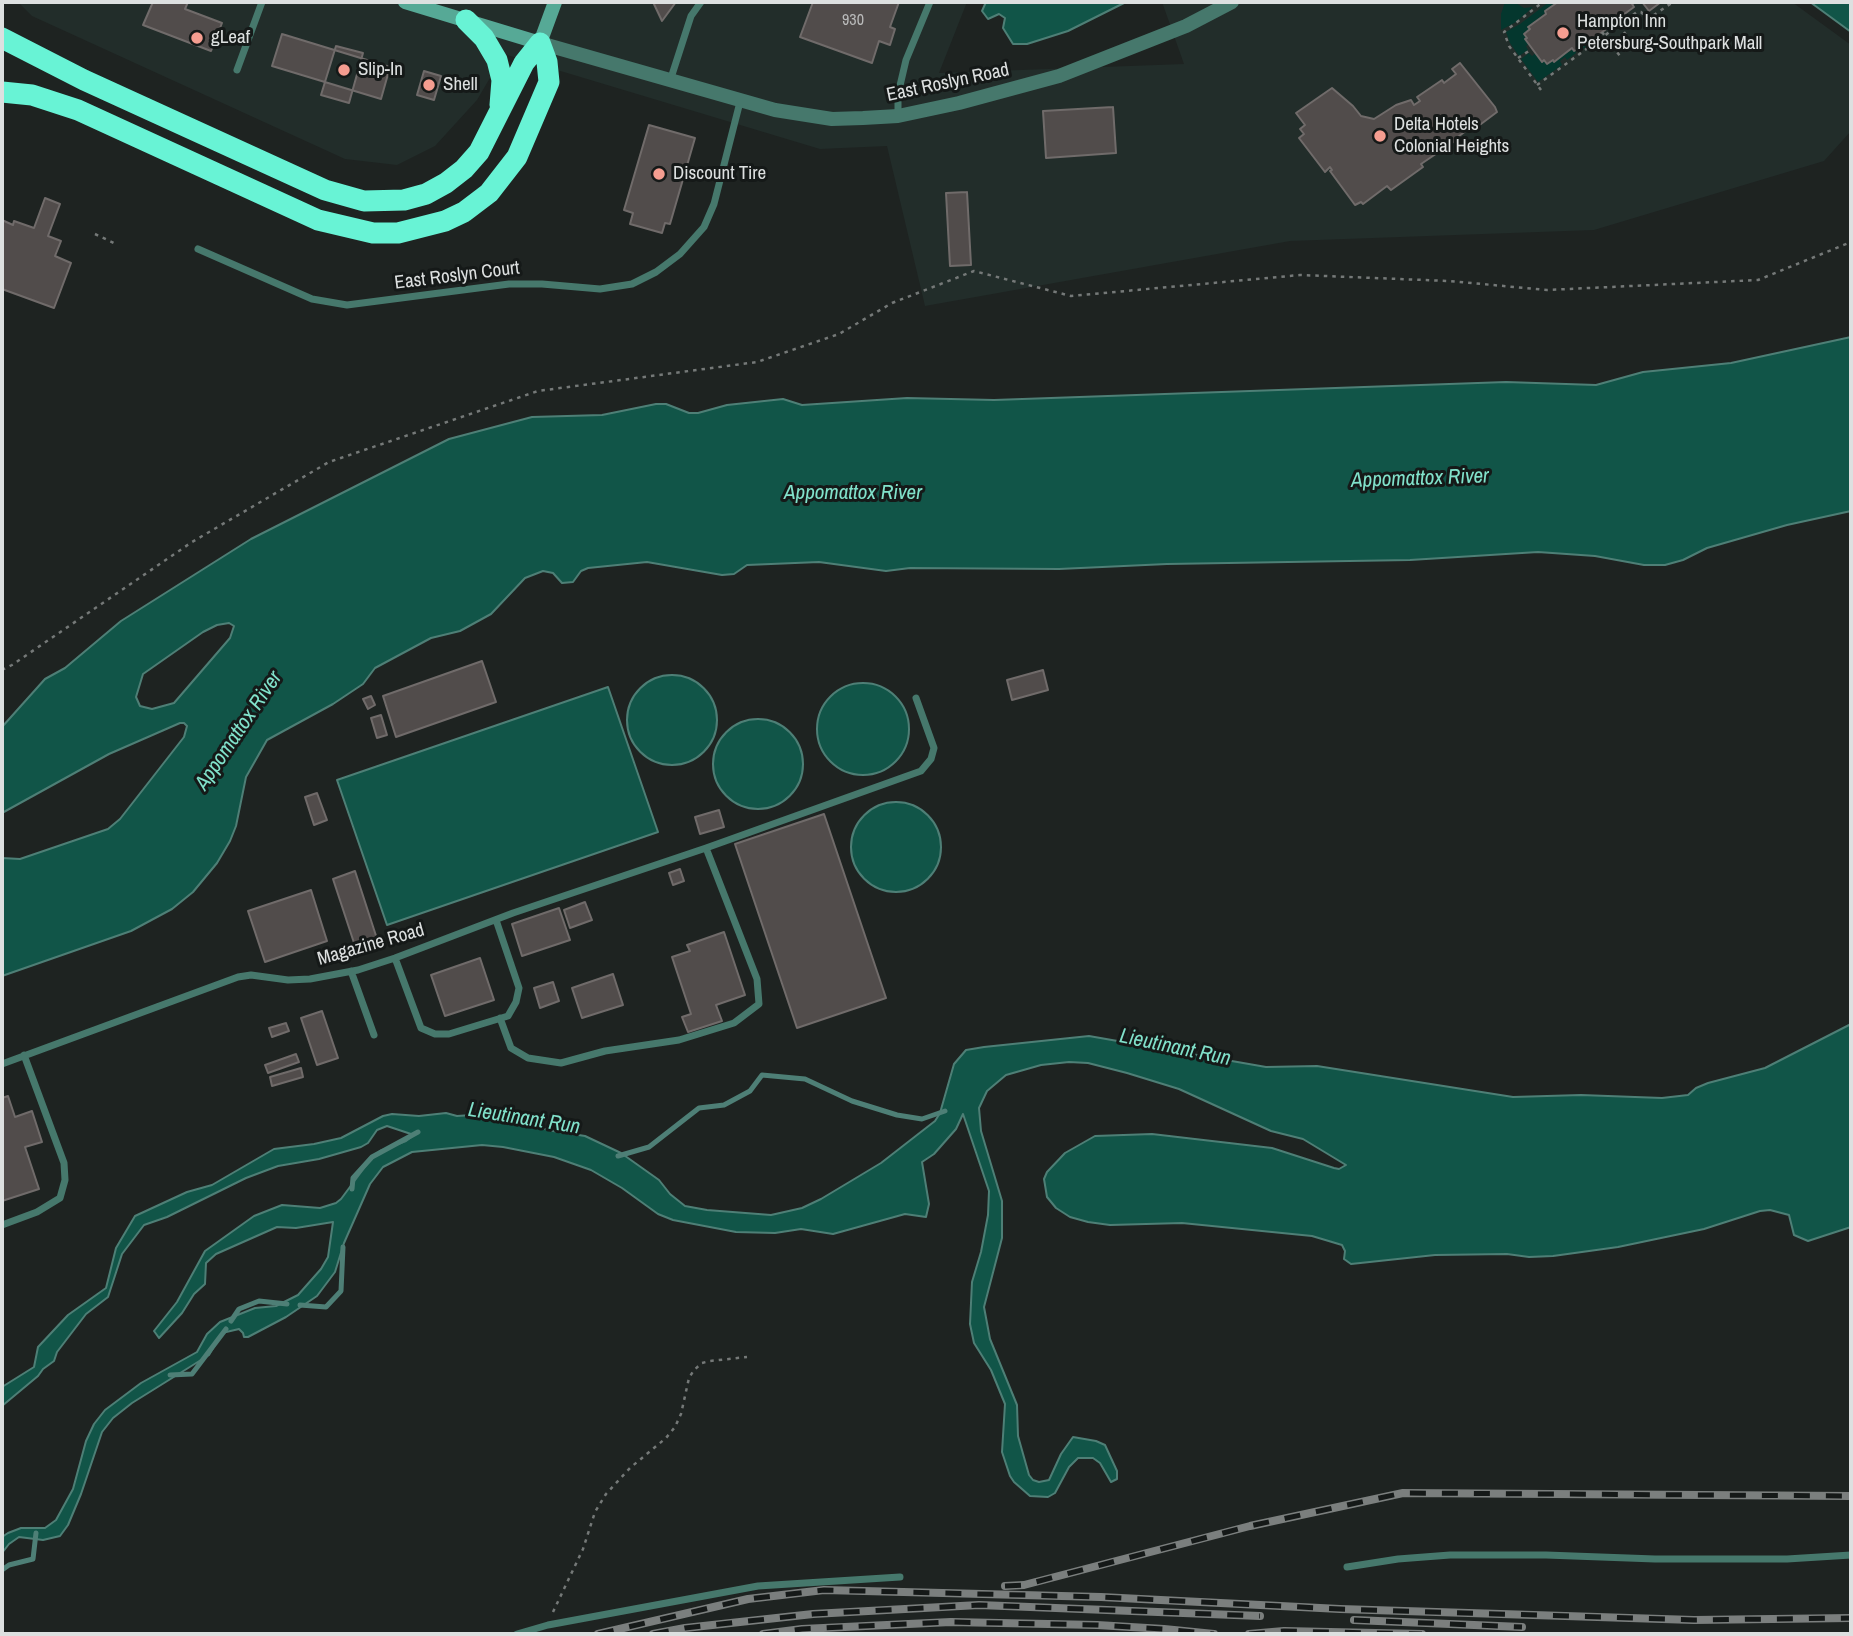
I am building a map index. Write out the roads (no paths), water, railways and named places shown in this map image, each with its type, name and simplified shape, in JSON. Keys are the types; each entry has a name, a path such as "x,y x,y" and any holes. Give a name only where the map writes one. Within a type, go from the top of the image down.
{"highway":[{"path":"466,20 484,38 497,60 502,80 499,116"},
{"path":"2,38 84,80 326,190 364,201 404,200 426,194 464,169 479,152 524,63 540,43"},
{"path":"2,92 32,95 78,110 318,220 373,233 398,233 445,221 464,212 489,192 509,170 531,127 549,82 547,62 540,43"}],"main road":[{"path":"405,2 540,43 555,2"}],"street":[{"name":"East Roslyn Road","path":"540,43 740,102 798,115 832,119 898,116 1059,76 1186,26 1232,2"}],"lane":[{"path":"237,70 262,2"},
{"path":"898,116 898,94 906,60 930,2"},
{"path":"670,81 699,4"},
{"name":"East Roslyn Court","path":"198,249 312,299 338,304 362,304 509,284 600,289 632,284 656,272 680,254 704,227 714,204 740,102"},
{"name":"Magazine Road","path":"2,1063 238,977 251,975 288,980 310,979 395,958 921,771 931,759 933,748 916,698"},
{"path":"500,1018 511,1048 527,1058 561,1063 604,1051 679,1040 734,1023 759,1004 757,979 706,848"},
{"path":"395,958 421,1028 435,1034 449,1034 508,1016 516,1002 519,988 496,920"},
{"path":"351,971 374,1035"},
{"path":"2,1225 37,1212 60,1198 65,1180 64,1163 24,1055"},
{"path":"1347,1567 1450,1555 1787,1559 1851,1555"},
{"path":"517,1634 548,1625 758,1586 900,1577"}],"water":[{"path":"986,2 1126,2 1068,31 1027,44 1013,44 1003,28 1005,18 999,14 988,19 982,11"},
{"path":"1810,2 1851,2 1851,32"},
{"name":"Appomattox River","path":"1851,337 1851,511 1787,525 1707,548 1683,560 1665,565 1644,565 1595,556 1538,552 1410,560 1167,564 1059,569 910,568 886,571 819,562 747,565 734,574 722,575 647,562 588,568 581,571 573,582 562,583 553,573 543,571 525,578 491,614 460,631 431,638 375,668 363,684 333,704 267,740 246,777 236,826 230,841 217,863 193,892 172,909 131,931 2,976 2,858 20,859 108,829 120,819 184,737 187,726 180,723 109,754 2,813 2,727 45,679 65,668 121,621 251,539 449,439 532,417 602,415 656,404 698,413 727,405 783,399 802,405 907,398 994,400 1506,382 1596,385 1643,372 1731,363","holes":["229,623 234,626 230,638 174,703 152,709 140,706 136,697 143,674 203,632 217,625"]},
{"path":"672,675 689,679 704,688 713,703 717,720 713,737 704,752 689,761 672,765 655,761 640,752 631,737 627,720 631,703 640,688 655,679"},
{"path":"863,683 881,687 895,697 905,711 909,729 905,747 895,761 881,771 863,775 845,771 831,761 821,747 817,729 821,711 831,697 845,687"},
{"path":"608,687 658,832 387,925 337,780"},
{"path":"758,719 775,722 790,732 800,747 803,764 800,781 790,796 775,806 758,809 741,806 726,796 716,781 713,764 716,747 726,732 741,722"},
{"path":"887,802 905,802 921,809 934,822 941,838 941,856 934,872 921,885 905,892 887,892 871,885 858,872 851,856 851,838 858,822 871,809"},
{"path":"1851,1024 1851,1227 1808,1241 1794,1235 1789,1215 1770,1210 1704,1229 1618,1247 1553,1256 1435,1255 1351,1264 1344,1259 1345,1251 1342,1245 1312,1236 1182,1223 1110,1225 1088,1222 1070,1217 1056,1208 1047,1197 1044,1179 1065,1153 1095,1136 1152,1134 1272,1148 1334,1168 1339,1169 1346,1165 1303,1139 1271,1131 1179,1089 1127,1073 1088,1063 1069,1062 1041,1065 1006,1075 987,1091 979,1108 981,1131 1002,1201 1002,1238 984,1307 990,1339 1017,1405 1018,1436 1029,1475 1033,1480 1049,1480 1061,1454 1073,1437 1105,1445 1117,1471 1117,1479 1111,1482 1100,1463 1093,1458 1078,1458 1069,1467 1055,1493 1048,1497 1030,1496 1010,1476 1002,1452 1005,1404 991,1370 974,1343 970,1324 972,1282 988,1215 989,1191 963,1114 956,1129 934,1154 922,1162 929,1204 926,1217 905,1214 833,1234 801,1229 775,1233 736,1232 673,1220 658,1214 591,1170 554,1157 503,1147 482,1145 412,1152 383,1167 370,1184 344,1243 335,1272 317,1296 286,1317 248,1337 244,1337 239,1329 222,1333 209,1355 132,1403 113,1418 102,1432 81,1494 68,1525 60,1536 43,1540 19,1537 2,1553 2,1537 8,1533 21,1528 45,1528 56,1520 73,1489 86,1441 105,1410 141,1383 197,1352 207,1334 220,1322 255,1308 276,1306 298,1295 328,1257 333,1222 296,1228 277,1227 216,1254 206,1263 205,1284 159,1338 154,1331 177,1302 205,1251 254,1216 282,1205 320,1208 336,1203 380,1151 414,1135 387,1126 377,1130 368,1143 361,1147 319,1159 278,1166 144,1225 122,1254 108,1297 86,1314 57,1352 54,1361 2,1406 2,1387 34,1367 38,1347 68,1315 106,1288 116,1248 135,1216 187,1192 212,1185 274,1149 341,1138 383,1116 487,1114 553,1131 585,1136 621,1153 659,1180 670,1194 685,1206 771,1215 802,1208 821,1199 881,1163 935,1121 940,1113 954,1064 966,1050 1089,1036 1266,1067 1317,1066 1513,1097 1581,1095 1662,1098 1688,1095 1708,1083 1765,1068"}],"waterway":[{"name":"Lieutinant Run","path":"618,1156 649,1147 699,1108 724,1105 750,1091 762,1075 805,1079 852,1101 897,1115 922,1119 945,1111"},
{"name":"Lieutinant Run","path":"352,1189 353,1178 372,1157 418,1132"},
{"name":"Lieutinant Run","path":"300,1305 326,1307 341,1291 343,1247"},
{"name":"Lieutinant Run","path":"231,1321 239,1309 259,1301 287,1304"},
{"name":"Lieutinant Run","path":"170,1375 192,1374 226,1329"},
{"name":"Lieutinant Run","path":"2,1570 9,1565 33,1559 36,1533"}],"railway":[{"path":"1005,1586 1024,1585 1250,1526 1403,1493 1851,1496"},
{"path":"598,1634 748,1599 824,1590 1101,1597 1340,1609 1694,1620 1851,1618"},
{"path":"653,1634 813,1614 979,1605 1260,1616"},
{"path":"1354,1620 1522,1627"},
{"path":"763,1634 802,1629 951,1622 1097,1625 1214,1634"},
{"path":"1249,1634 1284,1631 1422,1634"}],"place":[{"name":"Hampton Inn Petersburg-Southpark Mall","path":"1563,33"},
{"name":"gLeaf","path":"197,38"},
{"name":"Slip-In","path":"344,70"},
{"name":"Shell","path":"429,85"},
{"name":"Delta Hotels Colonial Heights","path":"1380,136"},
{"name":"Discount Tire","path":"659,174"}]}
